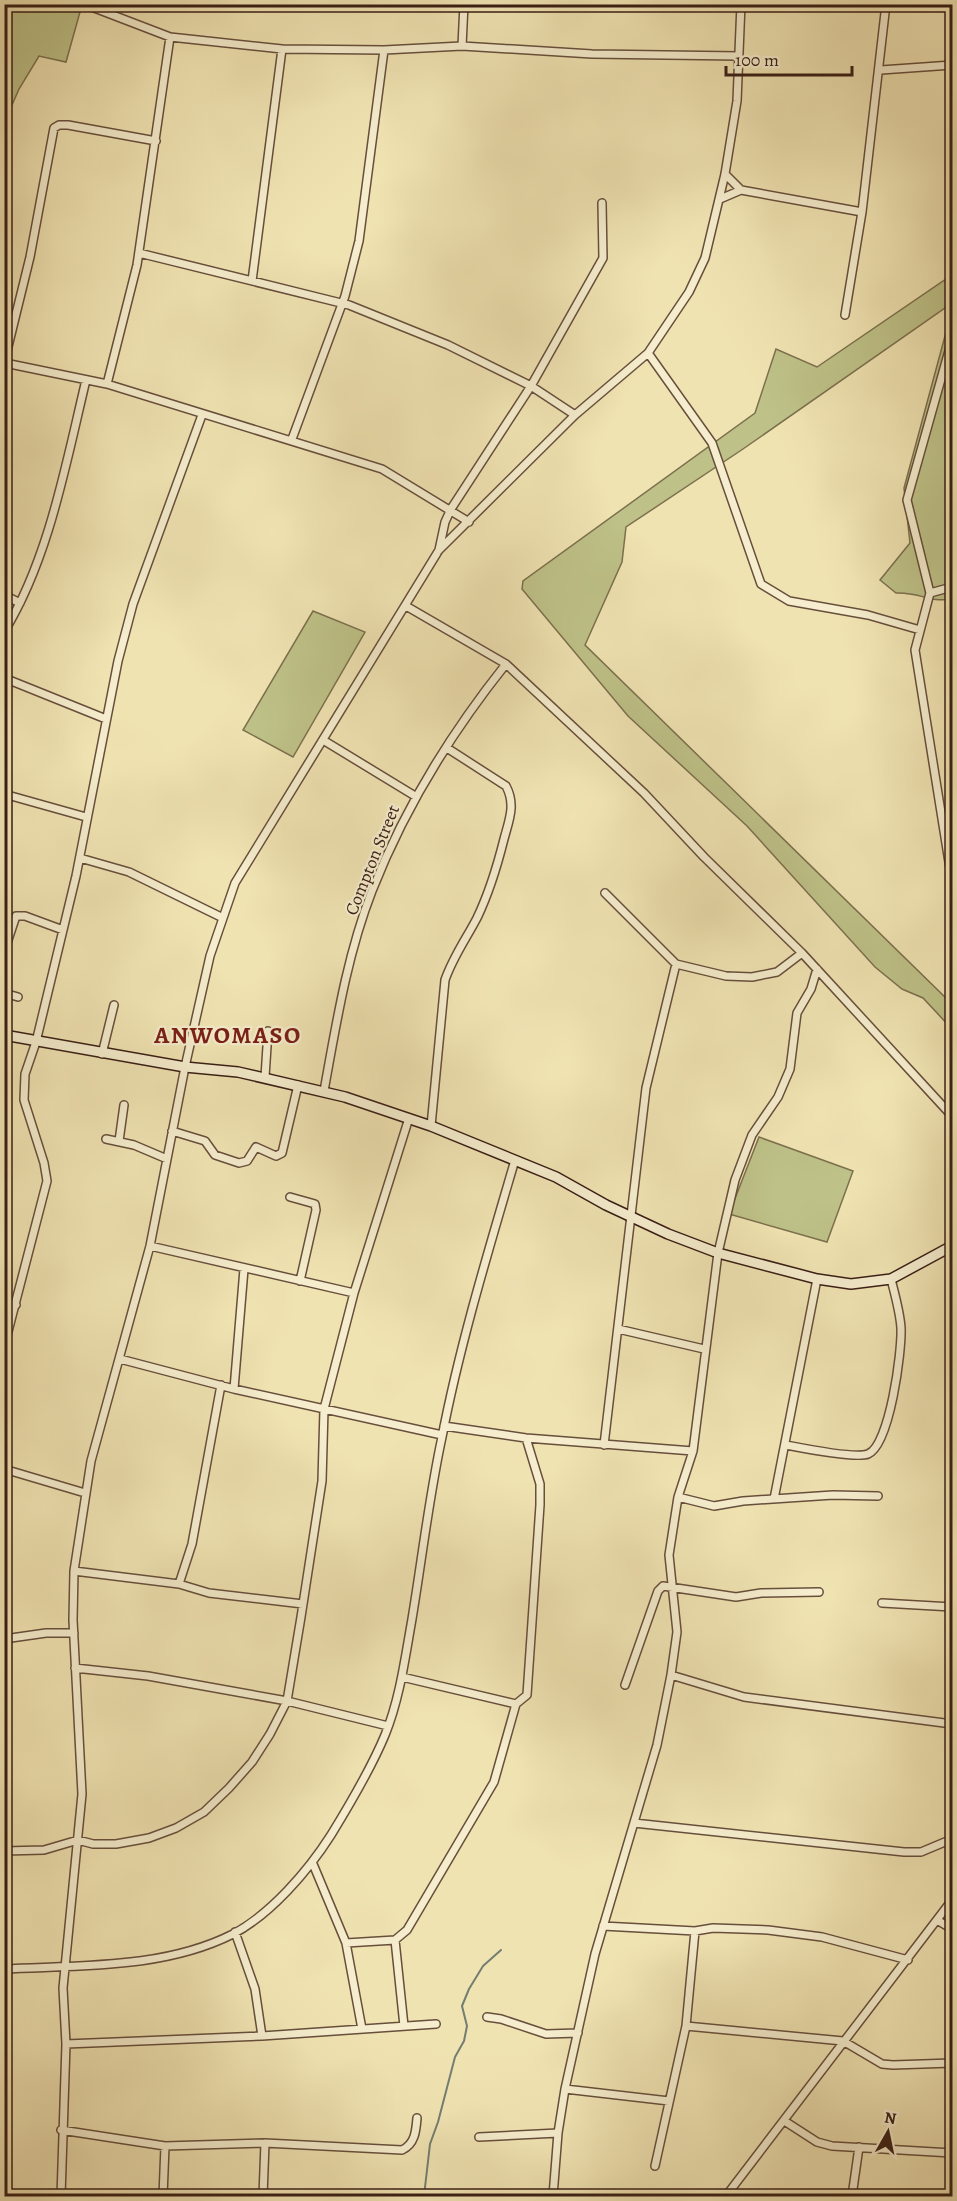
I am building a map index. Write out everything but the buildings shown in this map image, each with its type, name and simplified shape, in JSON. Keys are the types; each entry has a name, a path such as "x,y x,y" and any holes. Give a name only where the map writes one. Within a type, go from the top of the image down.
{"street":[{"path":"84,4 170,37 282,49 384,50 462,46 592,54 739,56"},
{"path":"462,46 464,4"},
{"path":"61,2196 61,2130 66,2044 63,2018 82,1794 75,1668 74,1571 99,1427 150,1246 184,1067 221,917 235,883 439,550 575,415 648,353 689,292 705,258 725,174 736,101 741,4"},
{"path":"845,315 862,212 881,70 886,4"},
{"path":"107,384 139,253 170,37"},
{"path":"252,280 282,49"},
{"path":"292,439 342,303 359,241 384,50"},
{"path":"881,70 952,64"},
{"path":"156,141 68,125 59,125 54,128 30,257 5,363 107,384 202,415 292,439 382,469 469,522"},
{"path":"725,174 741,190 862,212"},
{"path":"720,200 741,190"},
{"path":"439,550 445,522 451,509 531,386 603,258 602,203"},
{"path":"139,253 342,303 448,345 531,386 575,415"},
{"path":"952,340 907,500 930,592 915,650 952,881"},
{"path":"648,353 712,443 733,509 761,584 789,601 868,615 920,630"},
{"path":"4,632 21,603 54,513 86,380"},
{"path":"4,1347 47,1180 23,1093 25,1074 36,1042 80,858 117,661 133,604 202,415"},
{"path":"930,592 952,587"},
{"path":"4,595 21,603"},
{"path":"406,606 506,664 644,793 704,857 802,953 952,1116"},
{"name":"Compton Street","path":"324,1091 338,1015 372,892 415,796 474,705 506,664"},
{"path":"4,678 106,719"},
{"path":"323,740 415,796"},
{"path":"430,1126 445,980 452,959 476,920 493,881 512,810 511,796 506,786 447,748"},
{"path":"4,794 86,818"},
{"path":"80,858 129,872 174,892 193,905 221,917"},
{"path":"605,893 676,964 726,976 752,977 777,972 802,953"},
{"path":"4,952 15,916 25,916 63,930"},
{"path":"604,1445 646,1088 676,964"},
{"path":"553,2196 558,2133 565,2089 603,1926 657,1745 671,1675 677,1632 670,1585 669,1555 678,1497 693,1451 704,1349 718,1253 735,1180 752,1135 778,1097 790,1069 797,1013 811,989 817,969"},
{"path":"4,993 18,997"},
{"path":"102,1054 114,1005"},
{"path":"265,1077 268,1030"},
{"path":"4,1035 102,1054 265,1077 324,1091 409,1118 515,1160 556,1177 632,1218 718,1253 817,1279 851,1284 891,1279 952,1246"},
{"path":"172,1131 205,1141 215,1155 239,1163 247,1161 256,1147 276,1156 282,1152 298,1085"},
{"path":"119,1142 124,1105"},
{"path":"4,1851 44,1850 78,1840 93,1844 116,1844 149,1838 176,1828 204,1812 252,1762 287,1701 322,1481 324,1409 354,1293 409,1118"},
{"path":"105,1139 167,1160"},
{"path":"4,1969 165,1958 198,1950 235,1932 276,1901 313,1864 342,1817 388,1726 402,1677 444,1426 482,1271 515,1160"},
{"path":"290,1197 315,1204 316,1210 300,1281"},
{"path":"150,1246 354,1293"},
{"path":"234,1389 244,1269"},
{"path":"774,1499 817,1279"},
{"path":"786,1445 856,1455 868,1454 875,1448 888,1416 900,1355 901,1329 891,1279"},
{"path":"4,1301 16,1305"},
{"path":"618,1329 704,1349"},
{"path":"120,1359 234,1389 442,1435"},
{"path":"179,1584 192,1544 221,1385"},
{"path":"444,1426 526,1438 693,1451"},
{"path":"402,1677 516,1704 523,1700 528,1687 540,1505 540,1484 526,1438"},
{"path":"4,1469 86,1493"},
{"path":"678,1497 714,1506 833,1495 878,1496"},
{"path":"74,1571 179,1584 208,1593 303,1604"},
{"path":"625,1686 658,1591 663,1586 670,1585 736,1597 777,1592 819,1592"},
{"path":"882,1603 952,1607"},
{"path":"4,1638 46,1633 74,1633"},
{"path":"75,1668 148,1676 287,1701 388,1726"},
{"path":"671,1675 744,1697 952,1724"},
{"path":"346,1943 395,1940 407,1930 494,1782 516,1704"},
{"path":"634,1823 904,1852 933,1849 952,1839"},
{"path":"313,1864 346,1943 362,2029"},
{"path":"726,2196 786,2122 843,2041 908,1960 952,1900"},
{"path":"937,1920 952,1929"},
{"path":"603,1926 695,1931 713,1928 768,1930 822,1937 908,1960"},
{"path":"655,2166 686,2026 695,1931"},
{"path":"235,1932 255,1989 262,2036"},
{"path":"395,1940 404,2026"},
{"path":"487,2017 501,2019 531,2031 546,2034 578,2033"},
{"path":"66,2044 262,2036 436,2024"},
{"path":"686,2026 843,2041 882,2064 952,2063"},
{"path":"565,2089 669,2101"},
{"path":"61,2130 165,2146 265,2143 402,2150 409,2146 415,2137 417,2118"},
{"path":"786,2122 824,2145 952,2153"},
{"path":"479,2137 558,2133"},
{"path":"263,2196 265,2143"},
{"path":"163,2196 165,2146"},
{"path":"852,2196 859,2147"}],"green space":[{"path":"5,4 61,5 80,12 66,62 39,56 19,89 5,121"},
{"path":"952,275 952,303 743,449 626,527 622,562 585,645 947,999 952,1000 952,1029 923,998 902,989 875,967 747,826 628,716 522,589 523,581 755,413 776,349 817,367"},
{"path":"952,310 952,599 937,600 896,593 880,580 910,543 904,488"},
{"path":"313,611 365,632 293,757 243,730"},
{"path":"759,1137 853,1171 827,1242 729,1214"}],"waterway":[{"path":"424,2196 430,2144 455,2057 464,2041 467,2026 462,2006 483,1966 501,1950"}],"district":[{"name":"ANWOMASO","path":"228,1035"}]}
